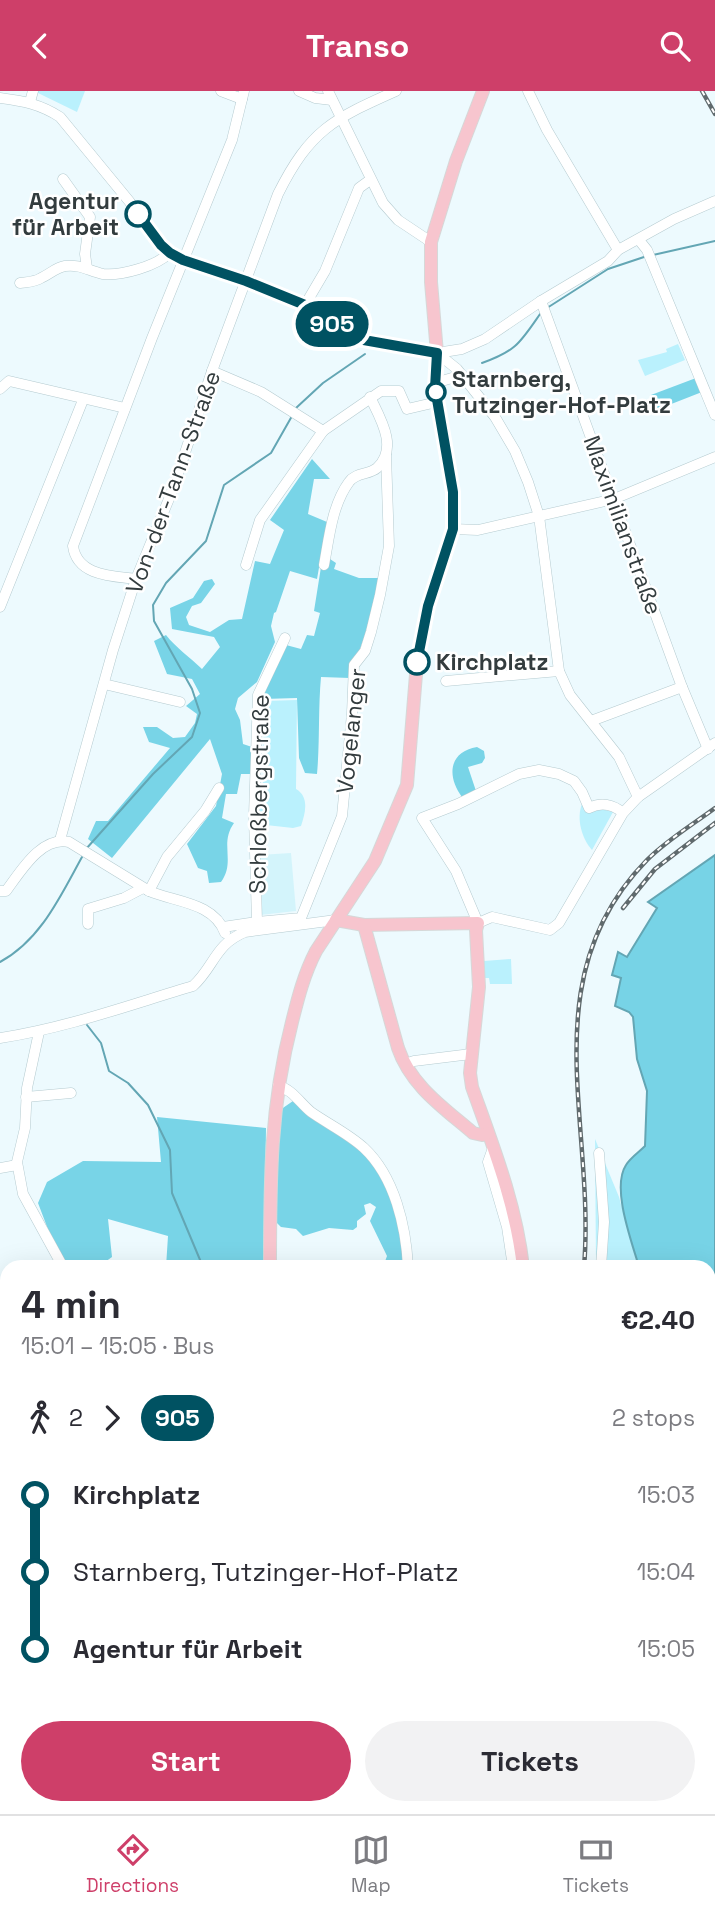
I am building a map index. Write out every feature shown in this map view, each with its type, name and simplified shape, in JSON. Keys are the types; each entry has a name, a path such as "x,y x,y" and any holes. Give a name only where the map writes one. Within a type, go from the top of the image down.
{"main road":[{"path":"270,1260 273,1122 278,1086 307,967 375,861 407,785 417,662 428,606 453,529 453,492 435,383 437,353 431,282 431,242 456,161 483,91"},
{"path":"336,920 363,925 478,923 476,930 479,987 470,1073 472,1087 516,1221 522,1260"},
{"path":"363,925 405,1064 424,1092 463,1125 473,1133 488,1133"}],"street":[{"path":"30,102 33,91"},
{"path":"136,579 93,573 74,555 73,546 232,140 243,95 221,91"},
{"path":"299,91 315,98 330,95 370,180 390,212 431,242"},
{"name":"Von-der-Tann-Straße","path":"60,840 136,579 173,489 212,371 278,194 292,166 316,135 341,117 396,91"},
{"path":"527,91 618,250"},
{"path":"0,98 46,107 60,117 170,253 305,305 347,335 437,353 462,349 485,339 543,307 608,261 618,250 674,219 715,201"},
{"path":"63,179 90,217 86,268"},
{"path":"305,305 325,271 359,188 370,180"},
{"path":"639,240 649,255 715,415"},
{"path":"20,283 39,280 55,269 66,266 116,274 159,260 170,253"},
{"name":"Maximilianstraße","path":"543,307 682,687 712,746"},
{"path":"437,353 462,376 495,417 515,451 538,516 559,671 570,695 619,757 638,797"},
{"path":"212,371 261,392 323,431"},
{"path":"435,383 462,376"},
{"path":"0,389 9,381 125,408"},
{"path":"246,565 260,520 323,431 381,391 395,389 403,395 407,409 437,402"},
{"path":"324,565 338,500 350,480 376,469 386,455 385,429 370,397"},
{"path":"0,607 83,400"},
{"name":"Vogelanger","path":"257,922 301,918 342,816 354,665 365,650 371,632 388,546 386,455"},
{"path":"453,529 478,530 614,499 715,457"},
{"name":"Schloßbergstraße","path":"223,927 257,922 254,817 258,695 285,638"},
{"path":"446,681 559,671"},
{"path":"104,684 180,702"},
{"path":"591,721 682,687"},
{"path":"623,813 609,804 589,809 574,781 559,774 539,770 519,774 458,804 422,818 456,871 478,923 492,917 545,930 553,929 623,813 638,797 712,746"},
{"path":"88,924 88,909 146,889 167,857 205,811 219,788"},
{"path":"0,892 6,891 28,862 49,844 60,840 69,842 146,889 169,898 194,903 220,922 229,940"},
{"path":"0,1038 82,1021 192,986 202,978 218,951 229,940 245,932 336,920"},
{"path":"39,1032 26,1097 25,1128 18,1165 23,1194 59,1260"},
{"path":"405,1064 471,1054"},
{"path":"278,1086 286,1088 308,1110 355,1141 372,1156 401,1212 407,1239 408,1260"},
{"path":"26,1097 71,1093"},
{"path":"493,1148 488,1162 507,1227 512,1260"},
{"path":"599,1153 604,1222 601,1260"},
{"path":"0,1168 18,1165"}],"shaded area":[{"path":"38,91 85,91 77,112"},
{"path":"678,344 685,360 645,376 638,360 667,352 666,349"},
{"path":"696,378 702,392 656,410 650,407 651,395"},
{"path":"312,459 330,479 314,479 308,514 327,522 317,579 290,571 271,626 275,642 257,682 238,698 235,709 240,720 243,744 252,747 252,774 241,774 237,794 226,794 222,818 234,823 228,838 227,867 221,882 209,883 207,871 198,868 187,844 216,806 222,774 210,739 112,858 88,839 96,821 108,821 170,748 149,742 143,727 157,727 173,738 185,737 195,723 197,714 186,706 200,694 192,679 167,674 154,641 166,635 202,669 220,647 214,637 172,629 170,608 193,598 204,581 212,579 215,584 201,603 192,606 186,617 189,625 210,632 229,620 242,619 255,561 270,564 284,530 270,520"},
{"path":"327,557 336,563 334,569 359,578 379,578 366,632 350,678 321,677 317,774 305,773 299,758 297,698 263,699 264,689 286,645 301,649 307,635 314,636 320,613 314,611 321,567"},
{"path":"297,700 296,789 305,801 301,826 293,828 257,824 257,792 263,789 264,701"},
{"path":"477,747 484,751 485,758 482,763 468,767 476,791 462,797 454,781 453,766 460,754"},
{"path":"582,804 613,812 592,850 581,829"},
{"path":"291,853 296,911 260,915 259,855"},
{"path":"715,855 715,1260 637,1260 624,1215 622,1175 632,1157 645,1146 647,1091 637,1059 633,1017 629,1012 615,1006 621,978 612,975 618,952 627,957 657,908 648,902"},
{"path":"511,959 512,984 490,984 489,978 484,978 484,961"},
{"path":"293,1101 366,1155 382,1180 393,1208 402,1260 386,1260 387,1256 370,1221 376,1207 370,1203 364,1205 366,1214 357,1221 357,1227 353,1230 329,1228 303,1236 296,1229 281,1227 275,1221 280,1110"},
{"path":"157,1117 266,1128 264,1260 166,1260 168,1236 108,1219 112,1257 108,1260 62,1260 38,1203 47,1182 83,1161 161,1162"},
{"path":"595,1139 619,1197 636,1260 596,1260"}],"waterway":[{"path":"653,255 715,241"},
{"path":"547,308 608,269 644,257"},
{"path":"482,363 516,345 540,314"},
{"path":"296,408 323,383 365,354"},
{"path":"86,849 153,774 192,737 200,713 192,689 154,621 153,605 166,583 206,541 224,485 271,453 292,416"},
{"path":"0,962 27,942 38,929 58,901 82,857"},
{"path":"87,1025 101,1043 109,1071 128,1083 148,1105 170,1150 172,1193 200,1260"}],"railway":[{"path":"702,91 715,114"},
{"path":"584,1260 583,1160 576,1054 579,1003 590,953 611,906 647,860 671,839 715,808"},
{"path":"623,908 655,869 715,823"}],"bus line":[{"name":"905","path":"138,214 161,245 183,260 305,305 347,335 380,344 437,353 435,388 453,492 453,529 428,606 417,662"}],"place":[{"name":"Agentur für Arbeit","path":"138,214"},
{"name":"Starnberg, Tutzinger-Hof-Platz","path":"436,392"},
{"name":"Kirchplatz","path":"417,662"}]}
